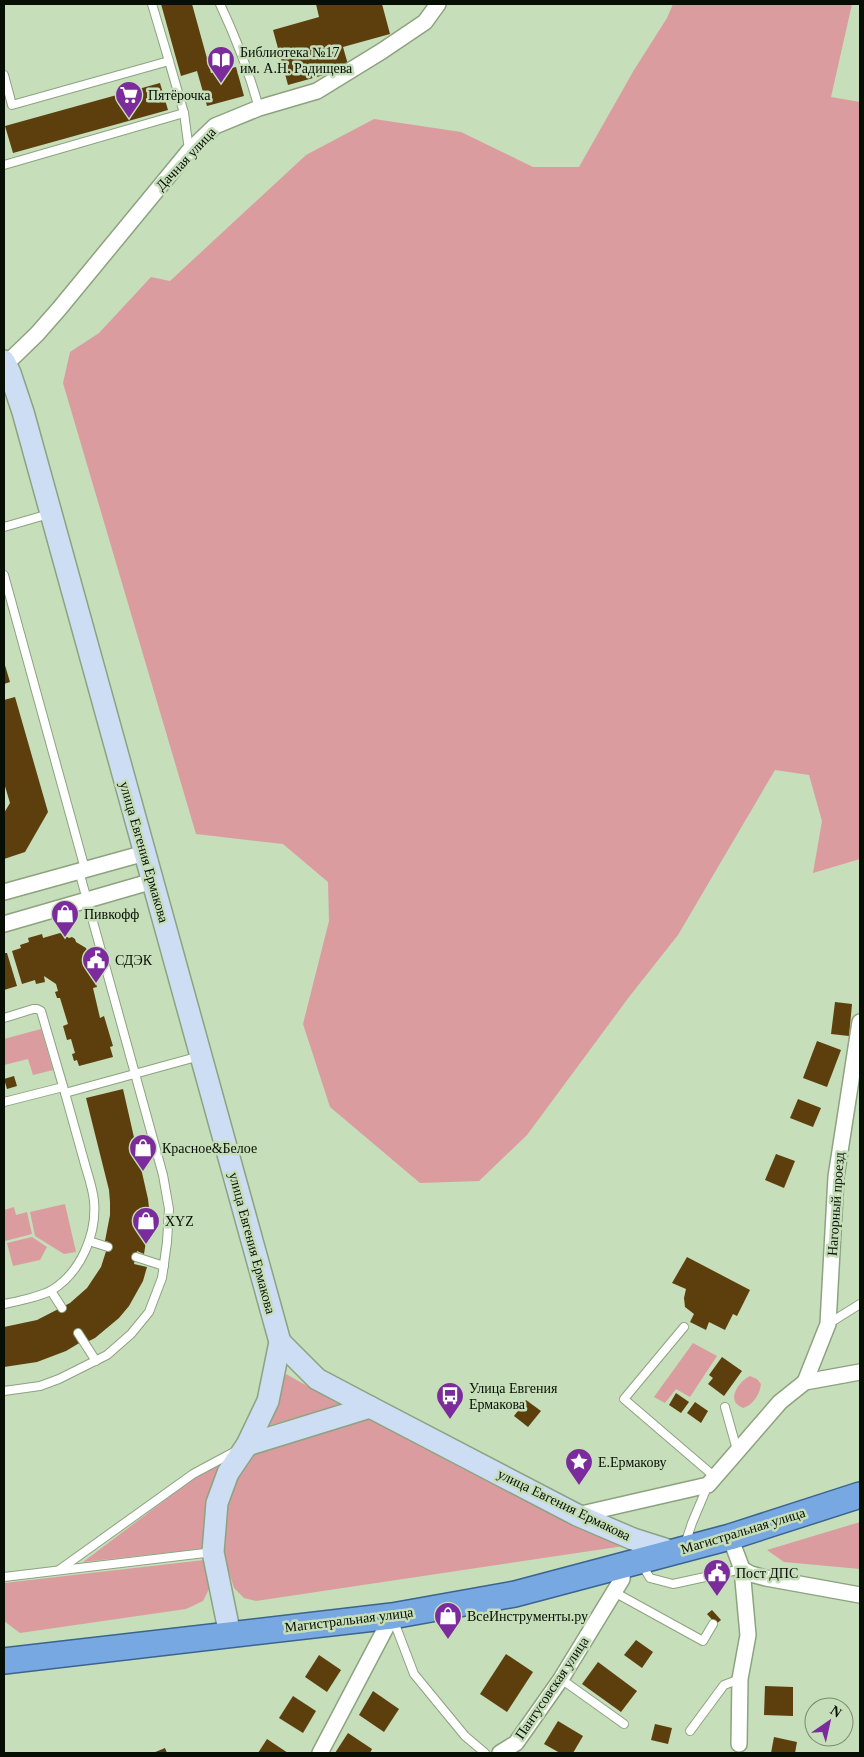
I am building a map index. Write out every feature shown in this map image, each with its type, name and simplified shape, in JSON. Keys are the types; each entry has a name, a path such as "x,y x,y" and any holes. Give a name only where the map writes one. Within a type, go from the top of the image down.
{"highway":[{"name":"Магистральная улица","path":"4,1661 392,1616 515,1594 730,1537 860,1495"}],"main road":[{"name":"улица Евгения Ермакова","path":"5,362 22,412 280,1342 268,1401 247,1445 228,1474 217,1503 213,1552 230,1635"},
{"name":"улица Евгения Ермакова","path":"280,1342 317,1379 370,1407 577,1514 633,1539 679,1551"},
{"path":"247,1445 370,1407"}],"street":[{"name":"Дачная улица","path":"5,362 38,334 189,152 215,126 259,108 317,92 382,52 425,22 438,4"},
{"path":"4,892 145,853"},
{"path":"4,924 153,880"},
{"name":"Нагорный проезд","path":"805,1382 828,1324 836,1177 860,1022"},
{"path":"577,1514 712,1481 780,1402 805,1382 860,1372"},
{"path":"730,1537 742,1569 748,1635 740,1679 739,1744"},
{"name":"Пантусовская улица","path":"500,1753 516,1743 561,1679 632,1563"},
{"path":"742,1569 758,1576 860,1595"},
{"path":"320,1753 392,1616"}],"lane":[{"path":"152,4 184,113 189,152"},
{"path":"220,4 236,37 259,108"},
{"path":"4,75 8,106 169,62"},
{"path":"4,165 184,113"},
{"path":"4,527 50,513"},
{"path":"4,575 82,870 87,900 163,1175 169,1209 162,1278 149,1312 131,1334 107,1355 59,1379 40,1386 4,1391"},
{"path":"4,1018 37,1009 41,1011 94,1198 95,1219 81,1260 69,1276 51,1291 4,1304"},
{"path":"4,1102 135,1074 201,1056"},
{"path":"89,1241 108,1247"},
{"path":"136,1257 164,1266"},
{"path":"51,1291 62,1308"},
{"path":"828,1324 860,1304"},
{"path":"679,1551 712,1481 624,1399 684,1327"},
{"path":"78,1333 96,1361"},
{"path":"725,1407 737,1450"},
{"path":"60,1570 193,1474 247,1445"},
{"path":"4,1577 213,1552"},
{"path":"632,1563 650,1578 674,1584 742,1569"},
{"path":"614,1592 702,1641 713,1624"},
{"path":"392,1616 414,1674 465,1736 485,1753"},
{"path":"561,1679 624,1724"},
{"path":"690,1731 724,1684 740,1679"}],"shaded area":[{"path":"673,4 852,4 831,97 860,102 860,859 813,873 822,821 809,775 775,770 678,935 629,997 527,1135 479,1181 420,1183 330,1107 303,1024 329,921 328,882 283,844 196,834 63,383 70,352 99,333 151,277 170,281 306,155 374,119 461,132 533,167 579,167 634,70 667,18"},
{"path":"41,1029 53,1070 33,1075 28,1059 4,1065 4,1039"},
{"path":"65,1204 76,1252 64,1254 35,1236 30,1212"},
{"path":"14,1207 16,1215 27,1212 32,1234 5,1241 4,1210"},
{"path":"32,1237 47,1247 40,1260 13,1266 7,1243"},
{"path":"693,1343 717,1356 690,1397 676,1389 665,1403 654,1397"},
{"path":"286,1374 341,1405 267,1426"},
{"path":"750,1376 757,1379 761,1384 758,1395 753,1402 743,1408 735,1401 734,1396 741,1383"},
{"path":"368,1414 624,1546 256,1601 244,1598 234,1588 223,1553 225,1505 235,1477 252,1450"},
{"path":"228,1460 208,1548 83,1562 197,1476"},
{"path":"860,1522 860,1569 784,1562 767,1550"},
{"path":"204,1560 209,1589 203,1601 186,1609 20,1633 4,1621 4,1583"}],"building":[{"path":"161,4 192,4 211,73 236,67 244,96 207,106 197,71 181,76"},
{"path":"316,4 382,4 390,34 343,47 349,68 288,85 273,30 319,17"},
{"path":"160,83 168,110 13,153 5,126"},
{"path":"4,662 10,682 4,684"},
{"path":"15,697 48,812 25,852 4,859 4,813 10,803 4,783 4,700"},
{"path":"60,933 69,938 72,937 86,948 91,965 95,963 98,976 94,977 97,987 93,988 100,1018 104,1016 113,1046 110,1047 113,1057 79,1066 77,1060 74,1061 72,1054 75,1053 71,1039 67,1040 63,1026 68,1024 60,998 57,998 55,992 58,991 56,984 44,976 45,982 36,984 35,980 22,984 12,951 21,948 20,945 29,942 28,938 42,934 43,938"},
{"path":"4,953 7,953 17,986 4,990"},
{"path":"835,1002 852,1004 849,1036 831,1034"},
{"path":"817,1041 841,1050 827,1087 803,1078"},
{"path":"14,1076 17,1086 7,1089 4,1079"},
{"path":"123,1089 148,1199 150,1217 144,1254 137,1251 134,1264 147,1267 143,1281 129,1306 119,1318 95,1338 87,1342 81,1331 76,1334 81,1342 66,1351 37,1362 4,1367 4,1327 37,1320 70,1303 87,1288 101,1267 109,1242 105,1241 110,1215 109,1190 86,1098"},
{"path":"798,1099 821,1108 813,1127 790,1118"},
{"path":"776,1154 795,1161 784,1188 765,1180"},
{"path":"687,1257 750,1290 737,1316 733,1314 725,1330 709,1322 706,1330 690,1322 694,1314 685,1307 686,1289 672,1283"},
{"path":"722,1357 742,1371 724,1396 708,1384 713,1378 709,1375"},
{"path":"676,1393 689,1402 681,1413 669,1405"},
{"path":"526,1400 541,1411 528,1427 514,1416"},
{"path":"695,1402 708,1411 701,1423 687,1413"},
{"path":"712,1610 721,1620 716,1624 707,1614"},
{"path":"636,1640 653,1652 642,1668 624,1655"},
{"path":"506,1654 533,1672 507,1712 480,1694"},
{"path":"319,1655 341,1670 327,1692 305,1677"},
{"path":"598,1662 637,1691 621,1712 582,1684"},
{"path":"765,1686 793,1687 793,1716 764,1715"},
{"path":"373,1691 399,1709 384,1732 359,1715"},
{"path":"293,1696 316,1711 303,1733 279,1718"},
{"path":"558,1721 583,1736 573,1753 560,1753 544,1744"},
{"path":"655,1724 672,1728 668,1744 651,1740"},
{"path":"348,1733 372,1749 370,1753 335,1753"},
{"path":"774,1737 797,1742 795,1753 771,1753"},
{"path":"267,1739 288,1753 258,1753"},
{"path":"165,1748 167,1753 153,1753"}],"place":[{"name":"Библиотека №17 им. А.Н. Радищева","path":"221,84"},
{"name":"Пятёрочка","path":"129,119"},
{"name":"Пивкофф","path":"65,938"},
{"name":"СДЭК","path":"96,984"},
{"name":"Красное&Белое","path":"143,1172"},
{"name":"XYZ","path":"146,1245"},
{"name":"Улица Евгения Ермакова","path":"450,1420"},
{"name":"Е.Ермакову","path":"579,1486"},
{"name":"Пост ДПС","path":"717,1597"},
{"name":"ВсеИнструменты.ру","path":"448,1640"}]}
